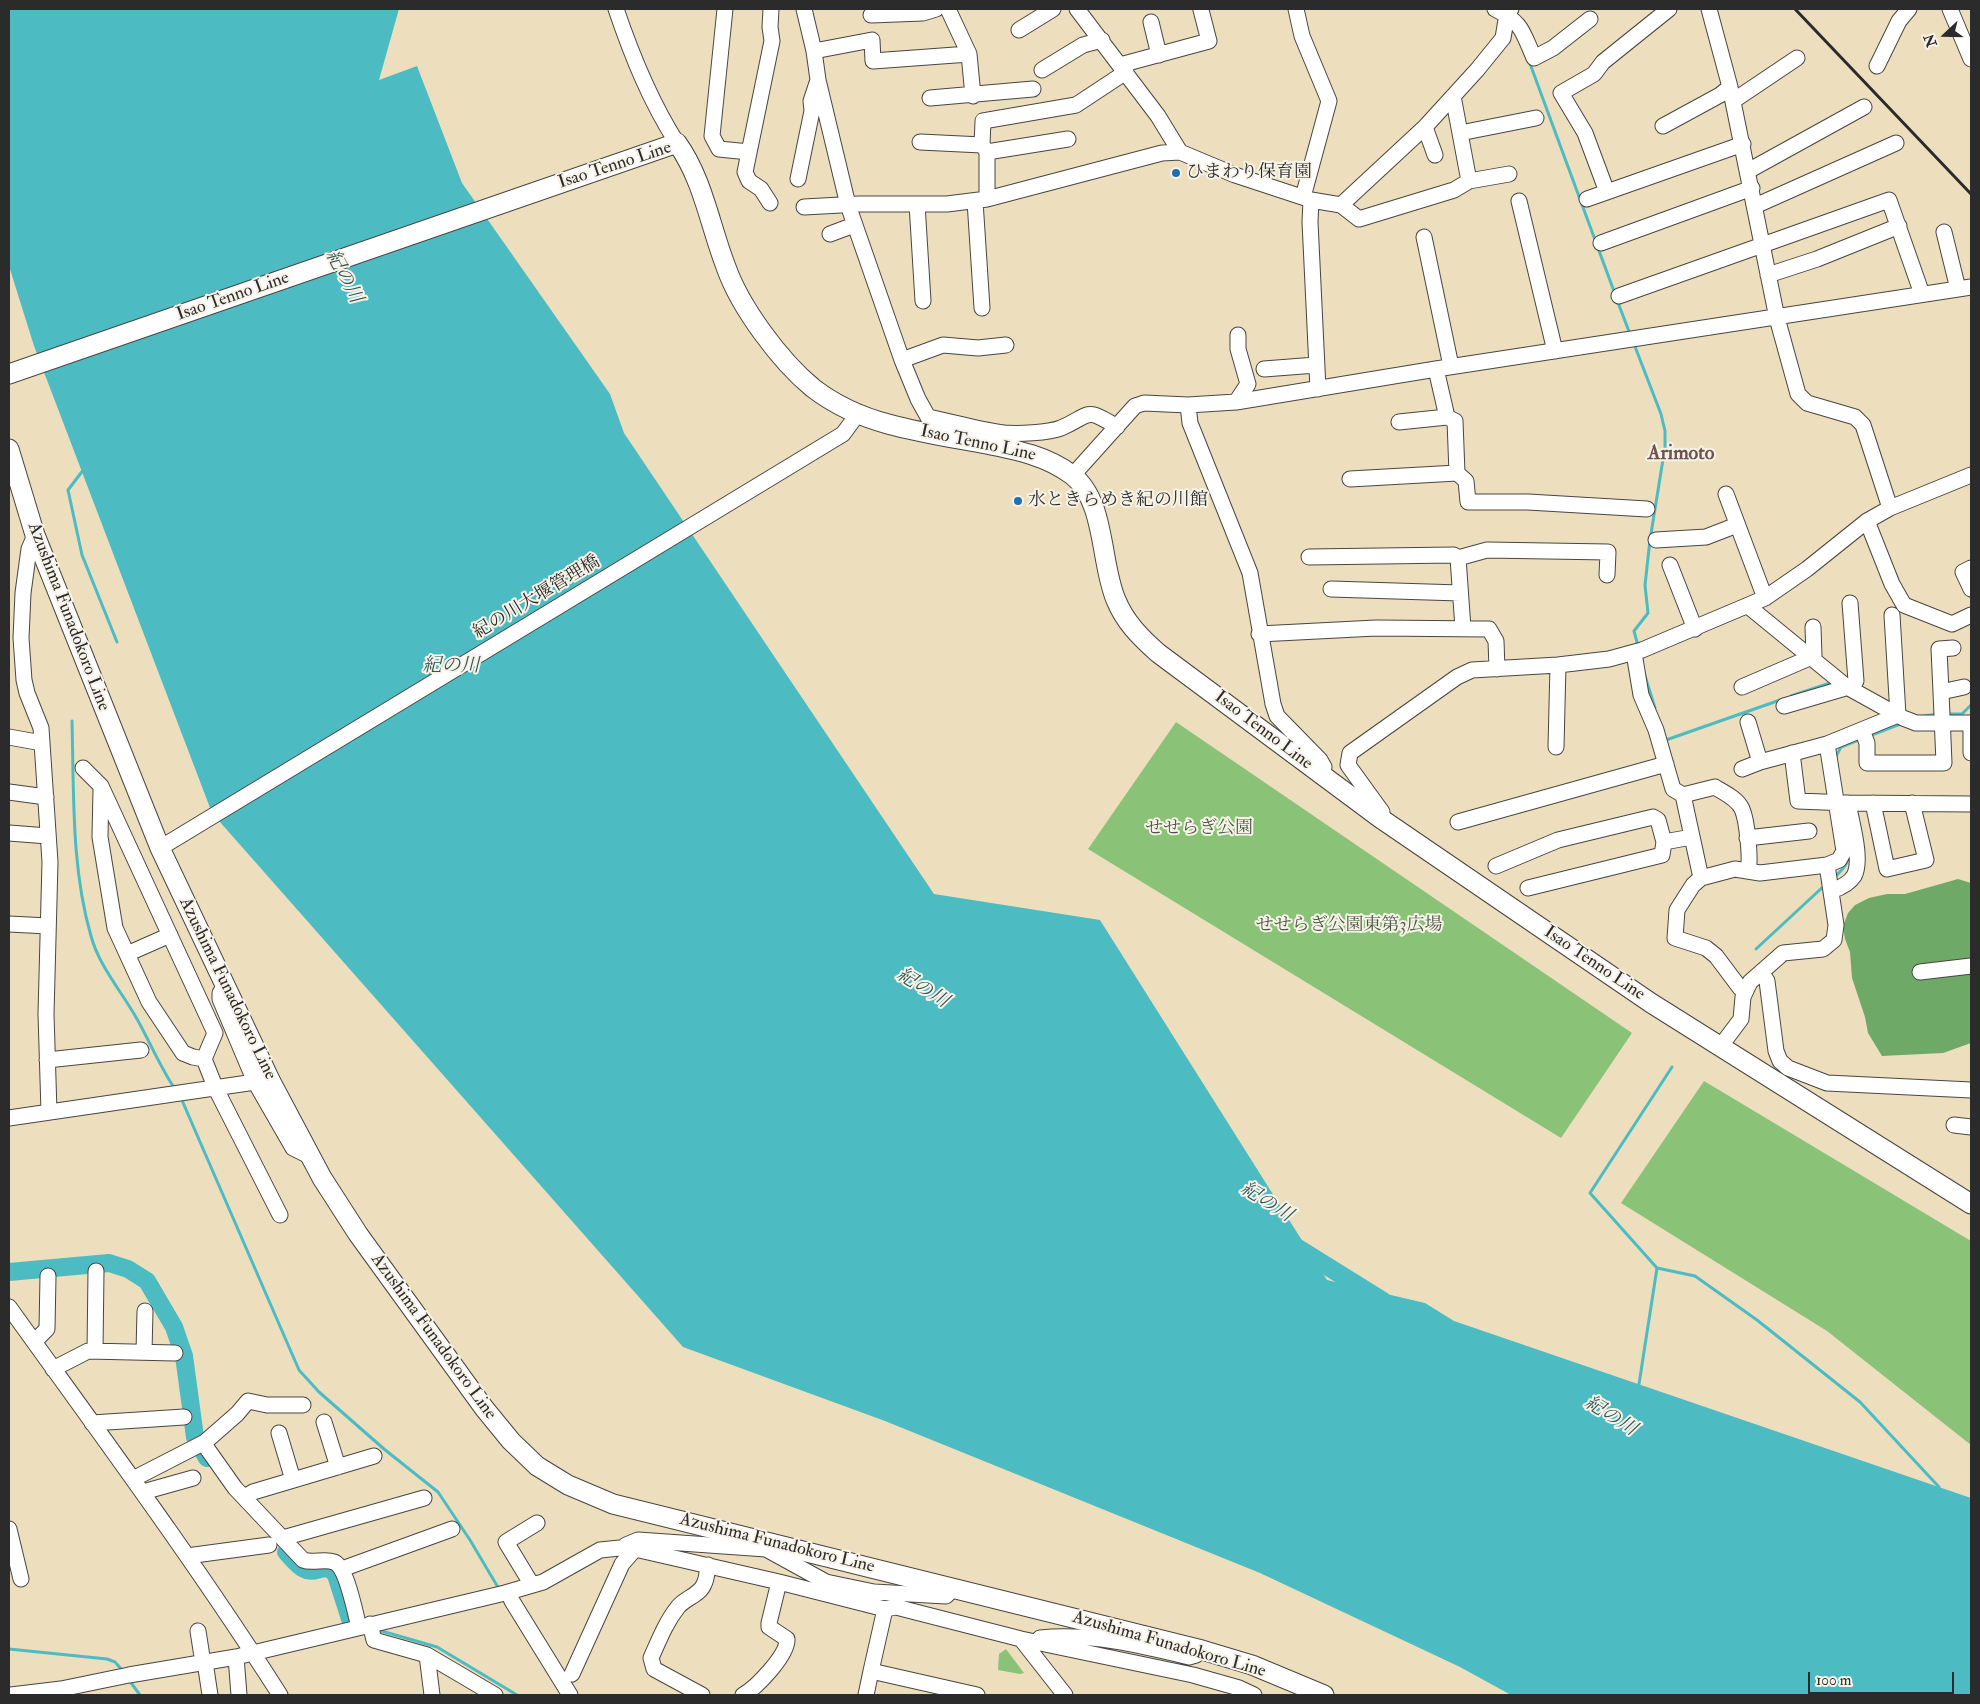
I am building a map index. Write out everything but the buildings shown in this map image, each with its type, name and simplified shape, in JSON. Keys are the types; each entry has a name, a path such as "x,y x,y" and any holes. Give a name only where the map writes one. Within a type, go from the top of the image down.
{"main road":[{"name":"Isao Tenno Line","path":"9,374 677,143 686,155 694,173 735,288 750,314 787,362 813,388 857,415 888,424 1009,449 1043,458 1073,475 1083,487 1092,505 1098,524 1108,579 1116,600 1125,618 1139,636 1158,653 1380,818 1651,1003 1971,1204"},
{"name":"Azushima Funadokoro Line","path":"9,448 35,535 226,986 271,1082 311,1157 358,1234 484,1408 511,1441 537,1466 568,1485 612,1504 767,1545 954,1588 1202,1650 1252,1665 1313,1693"}],"street":[{"path":"616,9 627,44 653,103 677,143"},
{"path":"725,9 712,136 719,149 749,152"},
{"path":"770,203 761,189 749,181 745,172 772,41 770,27 771,9"},
{"path":"804,9 814,51 818,80 854,225 902,360 918,399 928,417 1004,433 1060,428 1085,415 1096,415 1116,427"},
{"path":"936,9 923,13 871,12 873,61 969,54"},
{"path":"948,9 969,54 973,96"},
{"path":"1019,30 1054,9"},
{"path":"1077,9 1158,116 1180,152"},
{"path":"1296,9 1302,36 1330,101 1307,198 1310,222 1318,389"},
{"path":"1607,192 1585,133 1561,93 1594,74 1602,62 1668,9"},
{"path":"1709,9 1732,94 1777,318 1798,394 1807,403 1855,417 1863,425 1890,508"},
{"path":"1877,66 1896,15 1909,9"},
{"path":"1950,9 1971,59"},
{"path":"982,308 981,200 984,148 983,121 1076,105 1123,69 1159,55 1209,41 1201,10"},
{"path":"1341,205 1425,127 1477,70 1503,38 1508,14"},
{"path":"1508,14 1534,58 1554,48 1590,19"},
{"path":"1151,22 1159,55"},
{"path":"814,51 872,40"},
{"path":"1042,70 1083,45 1102,40"},
{"path":"1663,126 1720,95 1732,94 1797,58"},
{"path":"798,179 812,111 811,101 818,80"},
{"path":"930,98 1033,90"},
{"path":"1453,96 1469,181"},
{"path":"1748,171 1864,107"},
{"path":"1460,133 1536,118"},
{"path":"1425,127 1434,155"},
{"path":"920,142 984,148 1068,139"},
{"path":"1755,206 1896,143"},
{"path":"1587,199 1742,144"},
{"path":"804,207 947,204 981,200 1162,153 1180,152 1236,175 1307,198 1341,205 1359,219 1454,190 1469,181 1509,174"},
{"path":"1602,243 1752,188"},
{"path":"1619,296 1889,200 1922,294"},
{"path":"1519,201 1555,351"},
{"path":"917,204 922,300"},
{"path":"830,234 854,225"},
{"path":"1768,275 1816,259 1899,226"},
{"path":"1073,475 1135,406 1144,403 1188,405 1236,402 1451,366 1777,318 1964,288 1944,232"},
{"path":"1424,237 1451,366"},
{"path":"1236,402 1248,384 1238,349 1238,335"},
{"path":"902,360 943,345 978,348 1006,345"},
{"path":"1264,369 1316,366"},
{"path":"1436,369 1447,417"},
{"path":"1188,405 1190,424 1250,573 1272,704 1277,716 1320,760 1324,767"},
{"name":"紀の川大堰管理橋","path":"166,845 843,434 857,415"},
{"path":"1399,422 1447,417 1455,421 1456,473"},
{"path":"1350,478 1456,473 1466,481 1468,502 1528,502 1647,509"},
{"path":"1380,818 1382,812 1348,765 1350,753 1457,677 1472,670 1558,665 1608,659 1637,652 1765,598 1807,568 1867,520 1890,508 1971,475"},
{"path":"1726,494 1765,598"},
{"path":"1867,520 1892,584 1904,604 1952,624 1971,615"},
{"path":"1656,540 1706,537 1737,525"},
{"path":"35,535 29,549 15,640 24,680 41,728 46,797 50,862 47,1060 49,1112"},
{"path":"1309,557 1454,555 1458,558 1487,550 1608,552 1607,574"},
{"path":"1458,558 1463,628"},
{"path":"1670,565 1695,629"},
{"path":"1971,568 1963,572 1971,588"},
{"path":"1331,589 1460,592"},
{"path":"1847,684 1850,603"},
{"path":"1748,606 1810,659 1847,684 1903,714 1942,717 1971,724 1971,753"},
{"path":"1892,615 1903,714"},
{"path":"1742,687 1814,656 1813,627"},
{"path":"1260,634 1376,628 1489,629 1496,641 1497,669"},
{"path":"1864,736 1867,763 1944,763 1939,649 1953,648"},
{"path":"1637,652 1641,695 1656,730 1673,790 1683,796 1701,878"},
{"path":"1556,748 1558,665"},
{"path":"1784,706 1847,684"},
{"path":"1940,692 1964,687"},
{"path":"1742,769 1792,753 1864,736 1903,714"},
{"path":"1748,722 1760,762"},
{"path":"9,738 42,742"},
{"path":"1827,744 1858,861 1854,876 1846,884 1831,889"},
{"path":"1792,753 1798,802 1971,804"},
{"path":"1458,822 1666,764"},
{"path":"83,768 101,786 215,1033 204,1059 216,1089 280,1215"},
{"path":"101,786 100,837 115,928 149,1002 183,1053 204,1059"},
{"path":"1683,796 1714,787 1732,796 1742,808 1750,864 1748,871"},
{"path":"9,792 46,797"},
{"path":"1745,992 1716,956 1706,948 1675,938 1677,910 1693,885 1701,878 1735,869 1760,873 1828,869 1839,860 1844,851 1842,803"},
{"path":"1873,803 1887,869 1926,860 1912,804"},
{"path":"1496,866 1558,840 1653,817 1658,820 1664,842 1662,855 1528,888"},
{"path":"1747,838 1809,831"},
{"path":"9,833 48,836"},
{"path":"1664,842 1692,836"},
{"path":"1720,1047 1741,1019 1745,992 1750,982 1783,952 1823,949 1834,940 1836,925 1828,869"},
{"path":"9,924 48,926"},
{"path":"127,954 170,935"},
{"path":"1920,972 1971,966"},
{"path":"1761,972 1767,981 1776,1051 1780,1062 1788,1068 1827,1082 1971,1090"},
{"path":"226,986 220,993 220,999 256,1082 293,1148 311,1157"},
{"path":"47,1060 141,1050"},
{"path":"9,1118 256,1082"},
{"path":"1954,1125 1971,1127"},
{"path":"95,1351 96,1271"},
{"path":"34,1342 47,1329 48,1276"},
{"path":"9,1307 143,1492 280,1695"},
{"path":"144,1352 145,1311"},
{"path":"53,1369 88,1351 175,1353"},
{"path":"133,1479 200,1445 237,1414 248,1401 267,1405 303,1405"},
{"path":"92,1423 184,1417"},
{"path":"324,1422 338,1467"},
{"path":"279,1433 293,1480"},
{"path":"200,1445 206,1447 276,1542 303,1560 310,1562 333,1562 342,1569 365,1626 374,1640 427,1655 482,1691 495,1695"},
{"path":"244,1497 253,1492 374,1456"},
{"path":"143,1492 193,1478"},
{"path":"187,1556 276,1542 424,1498"},
{"path":"532,1586 506,1542 537,1524"},
{"path":"342,1569 452,1529"},
{"path":"9,1535 21,1579"},
{"path":"572,1674 628,1548 638,1540 767,1545 824,1587 885,1609 896,1608 1021,1639 1193,1676 1239,1688 1254,1695"},
{"path":"12,1695 61,1689 106,1688 125,1676 236,1657 532,1586 544,1582 600,1550 628,1548 779,1582 824,1587 946,1596 954,1588"},
{"path":"600,1550 622,1564"},
{"path":"702,1695 654,1669 651,1658 664,1629 678,1607 684,1600 700,1591 704,1584 708,1566"},
{"path":"743,1695 778,1662 786,1648 787,1639 771,1630 769,1623 779,1582"},
{"path":"503,1593 512,1601 570,1695"},
{"path":"866,1695 885,1609"},
{"path":"198,1631 210,1695"},
{"path":"1021,1639 1066,1636 1132,1644 1189,1657 1196,1655 1202,1650"},
{"path":"1021,1639 1064,1695"},
{"path":"427,1655 432,1695"},
{"path":"236,1657 239,1695"},
{"path":"872,1671 977,1695"}],"green space":[{"name":"せせらぎ公園","path":"1176,722 1632,1033 1561,1138 1088,849"},
{"path":"1958,879 1971,883 1971,1043 1943,1053 1882,1056 1868,1033 1865,1017 1852,978 1850,952 1843,926 1848,913 1855,905 1869,898 1887,894 1905,894"},
{"path":"1704,1081 1971,1241 1971,1445 1827,1331 1621,1203"},
{"path":"1006,1649 1024,1673 998,1670 999,1654"}],"water":[{"name":"紀の川","path":"9,9 399,9 379,80 417,66 462,183 610,394 624,433 934,894 1100,920 1327,1280 1425,1303 1454,1321 1971,1498 1971,1695 1511,1695 1460,1667 1260,1573 885,1421 683,1347 212,813 34,346 9,266"}],"waterway":[{"path":"1529,61 1615,294"},
{"path":"1617,300 1630,334"},
{"path":"1634,344 1661,414 1665,431 1665,447 1650,540 1645,585 1648,613 1634,631 1638,646"},
{"path":"84,469 68,490 82,555 117,642"},
{"path":"1645,676 1655,708"},
{"path":"1791,696 1833,682"},
{"path":"1665,738 1666,740 1783,699"},
{"path":"1948,714 1962,714 1971,705"},
{"path":"1923,716 1939,714"},
{"path":"72,721 77,856 80,883 91,936 99,958 137,1019 175,1089"},
{"path":"1869,736 1903,723"},
{"path":"1835,758 1841,747 1861,739"},
{"path":"1834,878 1842,870 1850,853"},
{"path":"1756,949 1825,885"},
{"path":"1672,1067 1590,1193 1657,1268 1695,1276 1757,1320 1860,1402 1939,1487"},
{"path":"181,1098 299,1370 319,1392 384,1449 438,1492 470,1540 499,1589"},
{"name":"紀の川","path":"1293,1245 1383,1301"},
{"path":"9,1272 109,1263 128,1269 147,1281 174,1327 184,1356 195,1437 207,1458"},
{"path":"1639,1384 1657,1268"},
{"path":"286,1552 308,1571 324,1568 336,1575 351,1622"},
{"path":"378,1630 437,1647 517,1695"},
{"path":"9,1649 107,1659 115,1662 123,1671"},
{"path":"129,1680 140,1695"}],"railway":[{"path":"1795,9 1971,194"}],"place":[{"name":"ひまわり保育園","path":"1176,173"},
{"name":"水ときらめき紀の川館","path":"1018,501"}],"district":[{"name":"Arimoto","path":"1681,455"}],"park label":[{"name":"せせらぎ公園東第3広場","path":"1349,926"}]}
